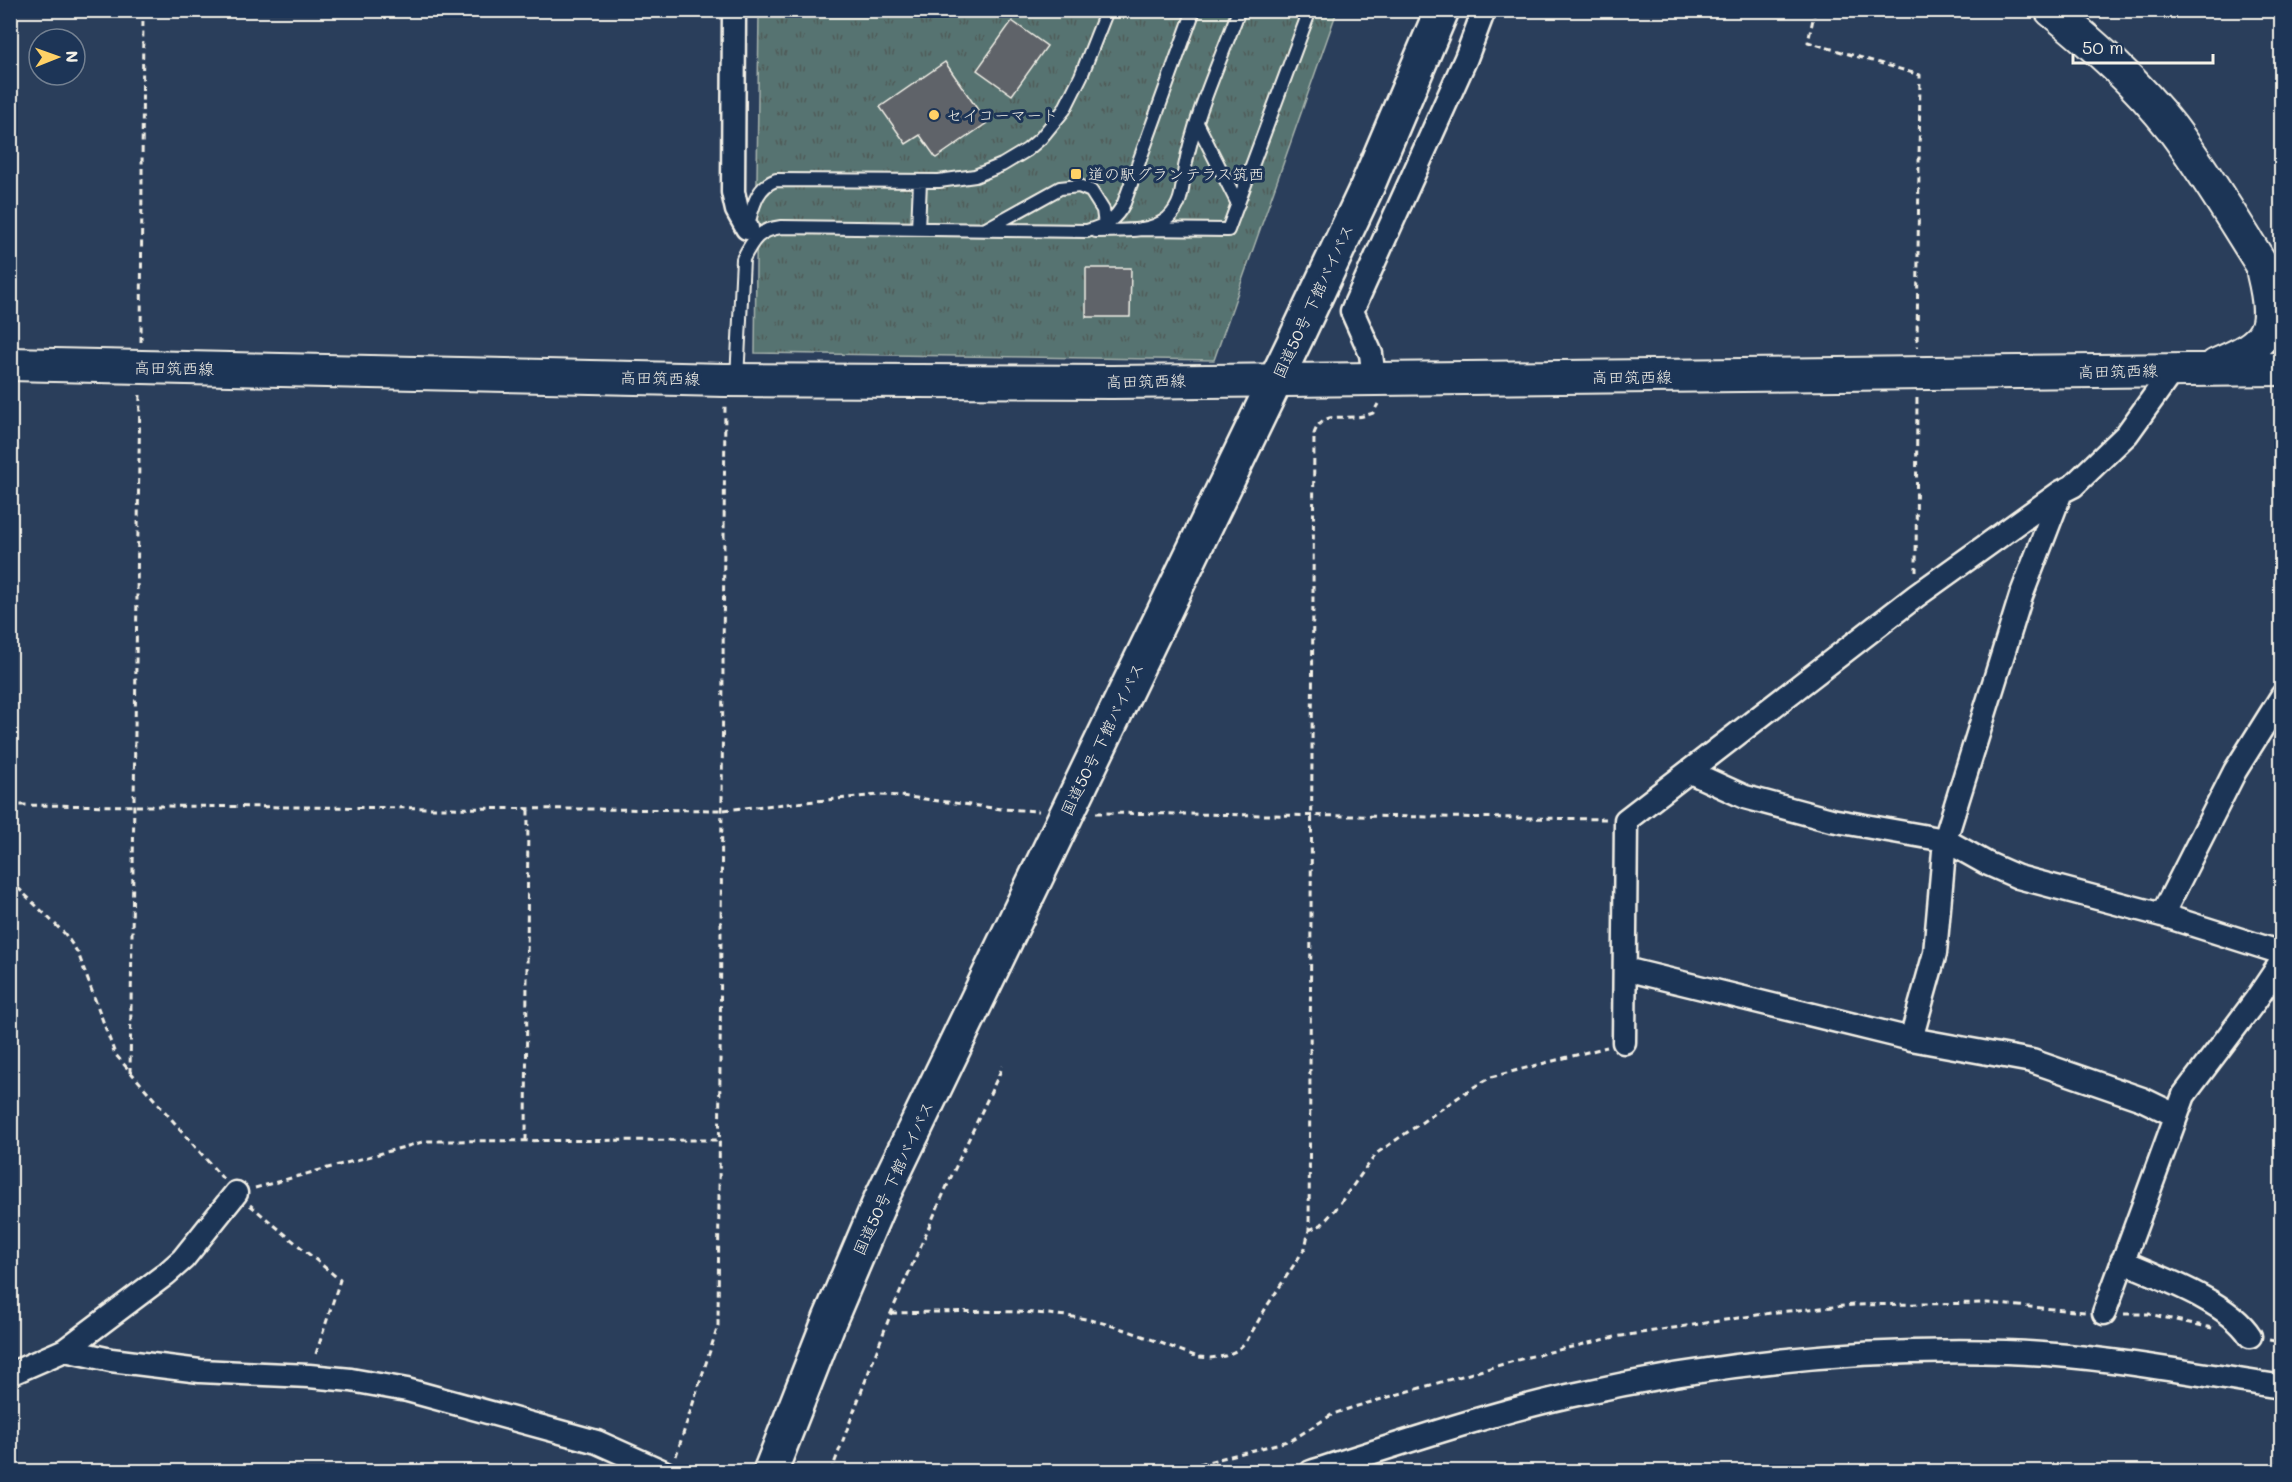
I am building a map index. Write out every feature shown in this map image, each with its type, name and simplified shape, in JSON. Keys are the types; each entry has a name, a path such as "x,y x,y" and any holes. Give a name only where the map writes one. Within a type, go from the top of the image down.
{"highway":[{"name":"国道50号 下館バイパス","path":"770,1472 830,1319 881,1199 1276,380 1367,187 1442,10"}],"main road":[{"path":"2051,10 2097,48 2132,82 2172,128 2282,296"},
{"path":"2206,369 2252,349 2265,333 2269,309 2260,264"},
{"name":"高田筑西線","path":"10,364 731,380 1112,382 1917,375 2282,369"}],"street":[{"path":"735,10 733,192 737,210 747,228"},
{"path":"1378,379 1371,354 1352,311 1466,58 1484,10"},
{"path":"1624,1042 1626,820 1916,596 2061,492 2073,486 2127,434 2173,370"},
{"path":"1911,1039 1935,953 1945,840 2021,596 2061,492"},
{"path":"2162,915 2235,771 2282,696"},
{"path":"1689,772 1745,797 1831,820 1945,840 1986,863 2018,877 2162,915 2282,953"},
{"path":"2104,1313 2184,1095 2255,1001 2282,961"},
{"path":"1625,969 1911,1039 2040,1064 2142,1099 2175,1115"},
{"path":"10,1374 65,1350 166,1274 183,1259 236,1193"},
{"path":"2122,1261 2164,1278 2210,1302 2244,1327 2250,1336"},
{"path":"65,1350 111,1360 200,1371 309,1376 351,1380 407,1390 597,1442 669,1466"},
{"path":"1311,1472 1460,1426 1576,1394 1687,1372 1818,1356 1893,1351 2020,1353 2100,1359 2282,1387"}],"lane":[{"path":"731,380 747,228 759,192 766,183 776,180 954,180 989,171 1018,156 1054,125 1073,94 1107,10"},
{"path":"1087,231 1105,225 1119,213 1124,203 1194,10"},
{"path":"1141,229 1153,227 1176,210 1182,196 1190,140 1239,10"},
{"path":"743,259 751,242 766,229 782,227 1087,231 1228,230 1310,10"},
{"path":"1197,123 1238,204"},
{"path":"918,229 920,181"},
{"path":"984,230 1060,188 1079,186 1092,191 1103,210 1105,225"}],"path":[{"path":"130,1073 141,368 143,10"},
{"path":"1815,10 1808,42 1920,75 1916,596"},
{"path":"891,1313 1006,1311 1070,1317 1114,1327 1198,1357 1225,1356 1236,1351 1246,1342 1305,1248 1309,1230 1314,434 1317,425 1328,417 1358,417 1373,413 1380,400 1378,379"},
{"path":"669,1466 718,1326 718,1140 731,380"},
{"path":"10,805 723,810 879,795 1001,809 1047,811"},
{"path":"526,1141 528,809"},
{"path":"1096,813 1626,820"},
{"path":"10,880 65,934 78,953 115,1054 130,1073 236,1193 340,1280 309,1376"},
{"path":"1309,1230 1321,1225 1335,1210 1377,1154 1472,1088 1491,1077 1624,1042"},
{"path":"831,1472 891,1313 1003,1066"},
{"path":"236,1193 426,1141 718,1140"}],"green space":[{"path":"759,11 1337,11 1214,360 755,353"}],"building":[{"path":"1012,21 1047,46 1012,95 977,70"},
{"name":"セイコーマート","path":"945,62 987,123 936,158 920,135 906,144 880,107"},
{"path":"1086,268 1131,268 1130,317 1086,317"}],"place":[{"name":"セイコーマート","path":"934,115"},
{"name":"道の駅グランテラス筑西","path":"1076,174"}]}
